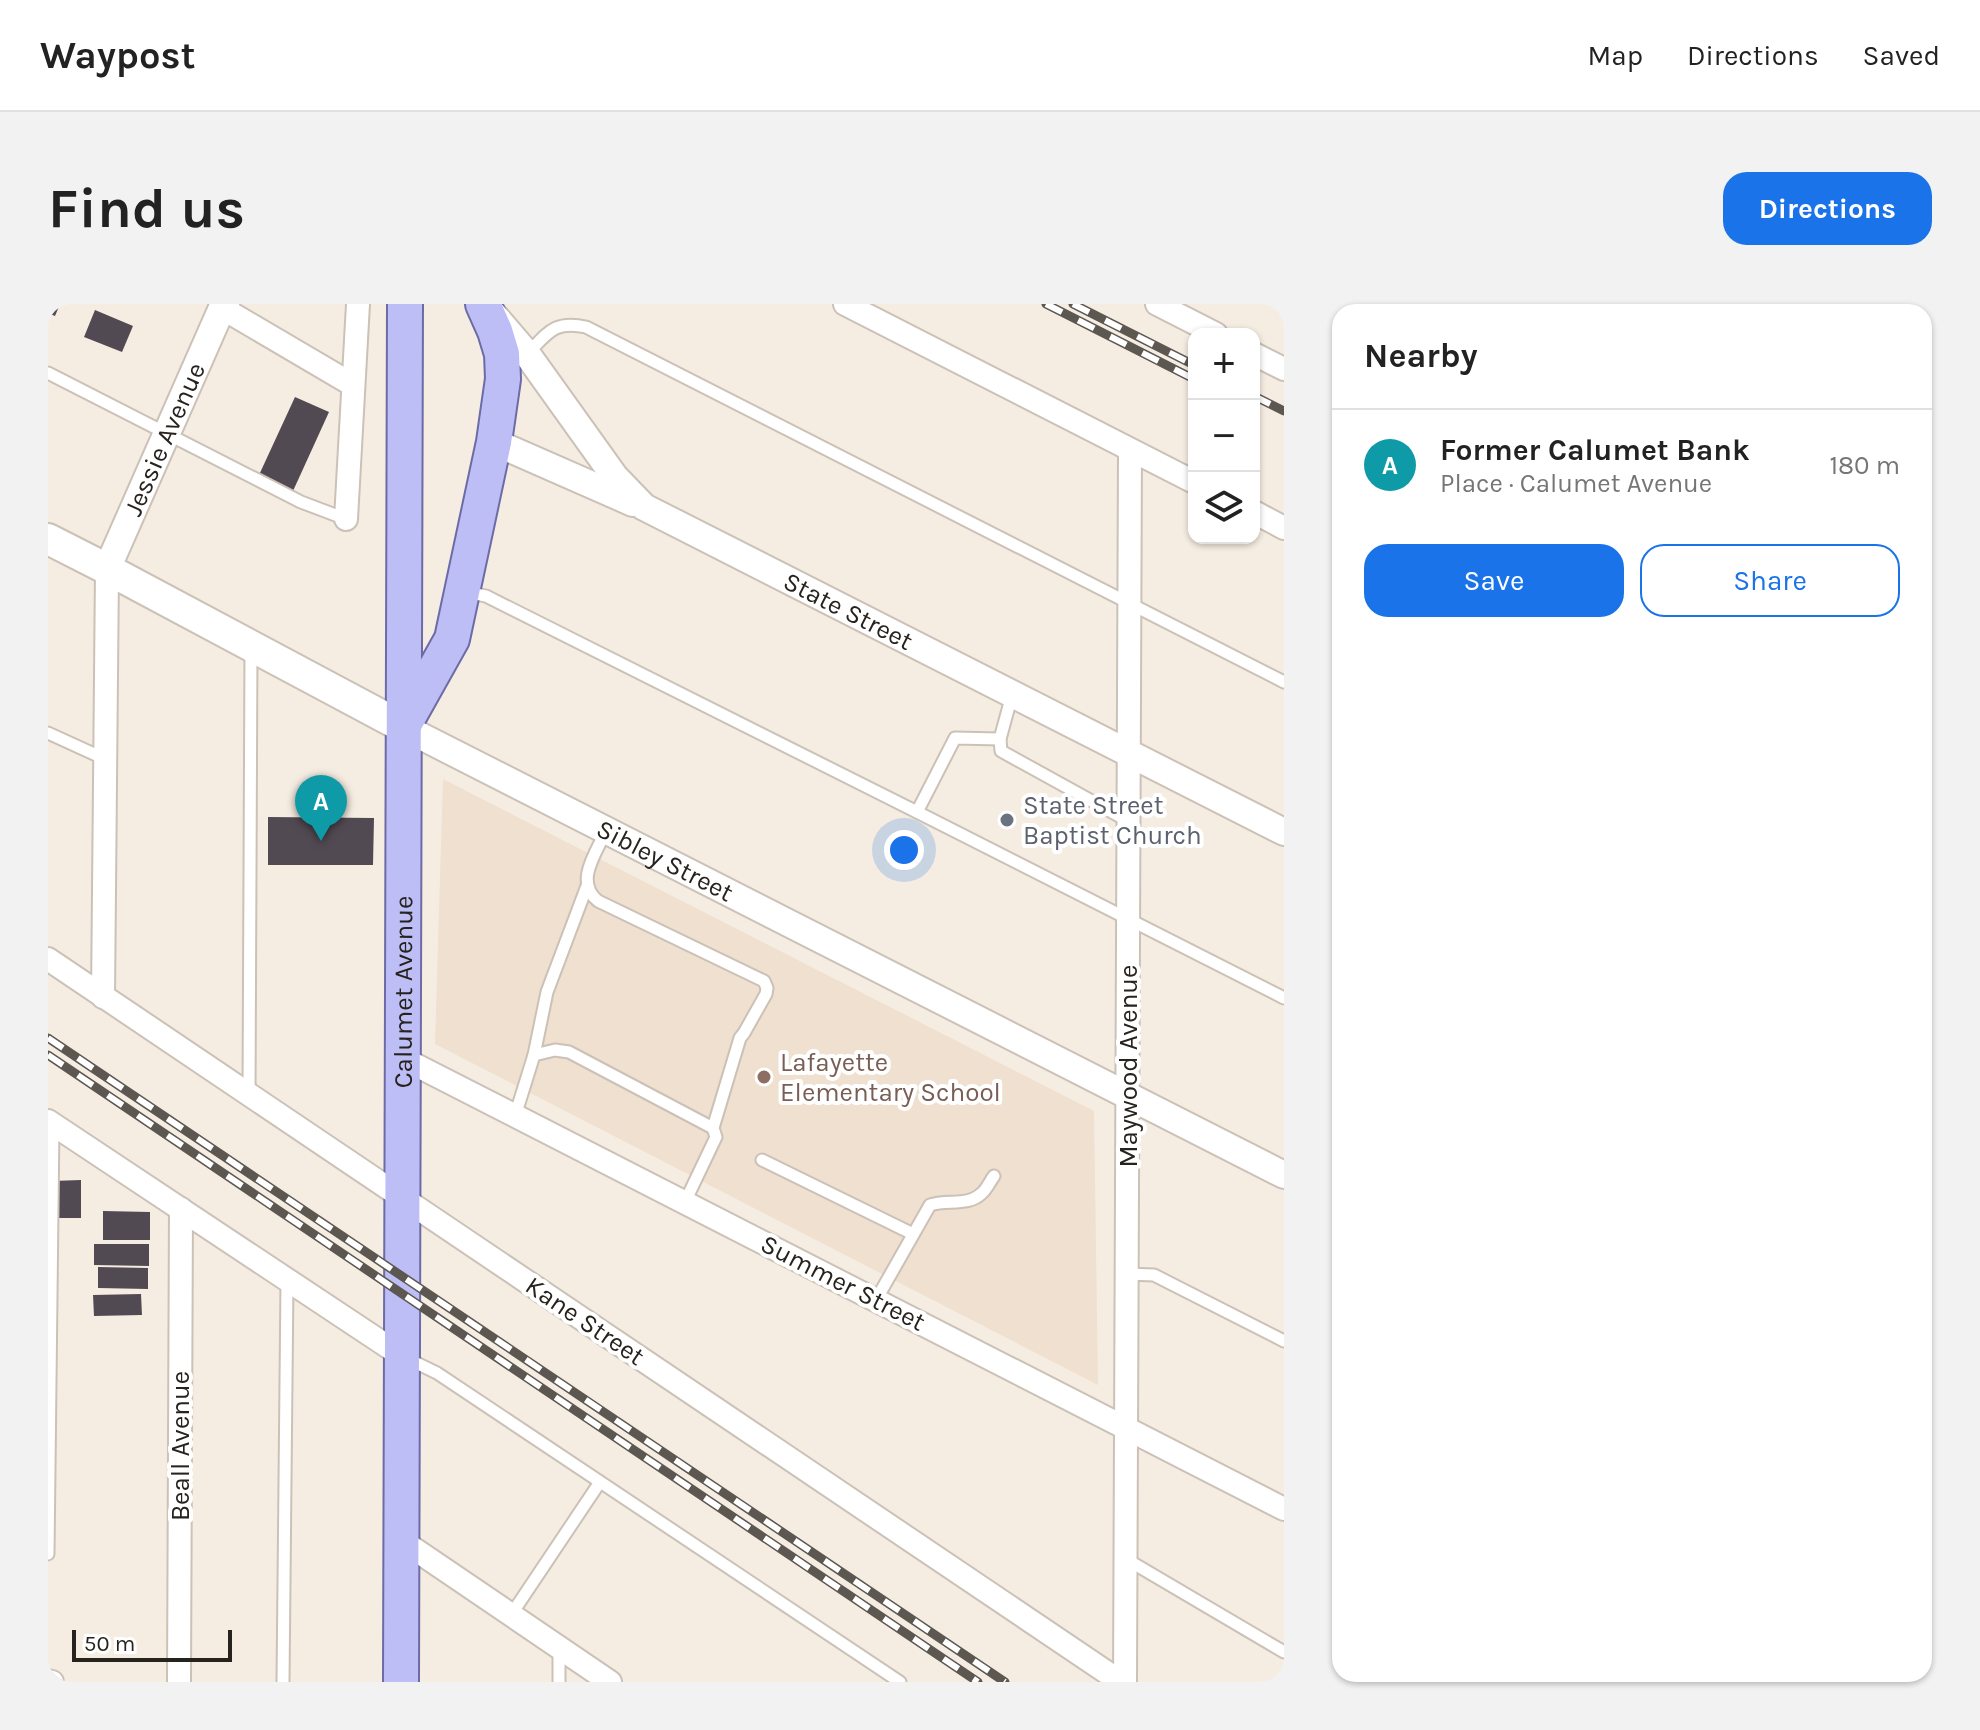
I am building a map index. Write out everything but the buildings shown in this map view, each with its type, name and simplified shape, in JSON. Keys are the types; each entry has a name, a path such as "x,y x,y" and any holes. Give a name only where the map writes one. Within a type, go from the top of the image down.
{"main road":[{"name":"Calumet Avenue","path":"401,1682 405,304"},
{"path":"403,727 452,639 494,442 503,379 502,354 484,304"},
{"name":"Sibley Street","path":"48,539 403,727"}],"street":[{"path":"346,519 358,304"},
{"name":"State Street","path":"484,304 527,354 615,477 644,507 1284,832"},
{"path":"845,304 1188,479"},
{"path":"1157,304 1204,328"},
{"path":"222,305 353,385"},
{"name":"Jessie Avenue","path":"107,569 222,305"},
{"path":"1260,357 1284,369"},
{"path":"494,442 644,507"},
{"name":"Maywood Avenue","path":"1123,1682 1130,450"},
{"path":"1260,515 1284,528"},
{"path":"103,997 107,569"},
{"name":"Sibley Street","path":"403,727 1284,1175"},
{"name":"Kane Street","path":"48,959 1123,1682"},
{"name":"Summer Street","path":"402,1058 1284,1509"},
{"path":"51,1123 402,1356"},
{"name":"Beall Avenue","path":"179,1682 181,1209"},
{"path":"401,1540 610,1682"}],"lane":[{"path":"527,354 558,326 586,327 1284,682"},
{"path":"48,373 301,502 346,519"},
{"path":"462,591 486,596 1284,998"},
{"path":"249,1095 251,646"},
{"path":"1013,694 1000,739 1001,751 1129,821"},
{"path":"48,733 105,759"},
{"path":"917,812 955,738 1000,739"},
{"path":"515,1116 534,1055 547,992 587,886 588,870 607,831"},
{"path":"587,886 591,896 598,901 764,981 767,988 740,1038 713,1128 716,1137 685,1202"},
{"path":"534,1055 555,1050 569,1052 713,1128"},
{"path":"48,1554 51,1123"},
{"path":"762,1160 913,1234"},
{"path":"876,1300 930,1205 967,1202 981,1194 994,1176"},
{"path":"1127,1274 1154,1275 1284,1341"},
{"path":"283,1682 287,1280"},
{"path":"402,1356 437,1373 900,1682"},
{"path":"511,1615 600,1482"},
{"path":"1126,1559 1284,1652"},
{"path":"559,1647 559,1682"}],"shaded area":[{"name":"Lafayette Elementary School","path":"443,779 1094,1111 1098,1385 435,1044"}],"railway":[{"path":"1046,304 1188,376"},
{"path":"1073,304 1188,362"},
{"path":"1260,399 1284,411"},
{"path":"48,1038 1005,1682"},
{"path":"48,1055 978,1682"}],"place":[{"name":"State Street Baptist Church","path":"1007,820"},
{"name":"Former Calumet Bank","path":"321,841"},
{"name":"Lafayette Elementary School","path":"764,1077"}]}
